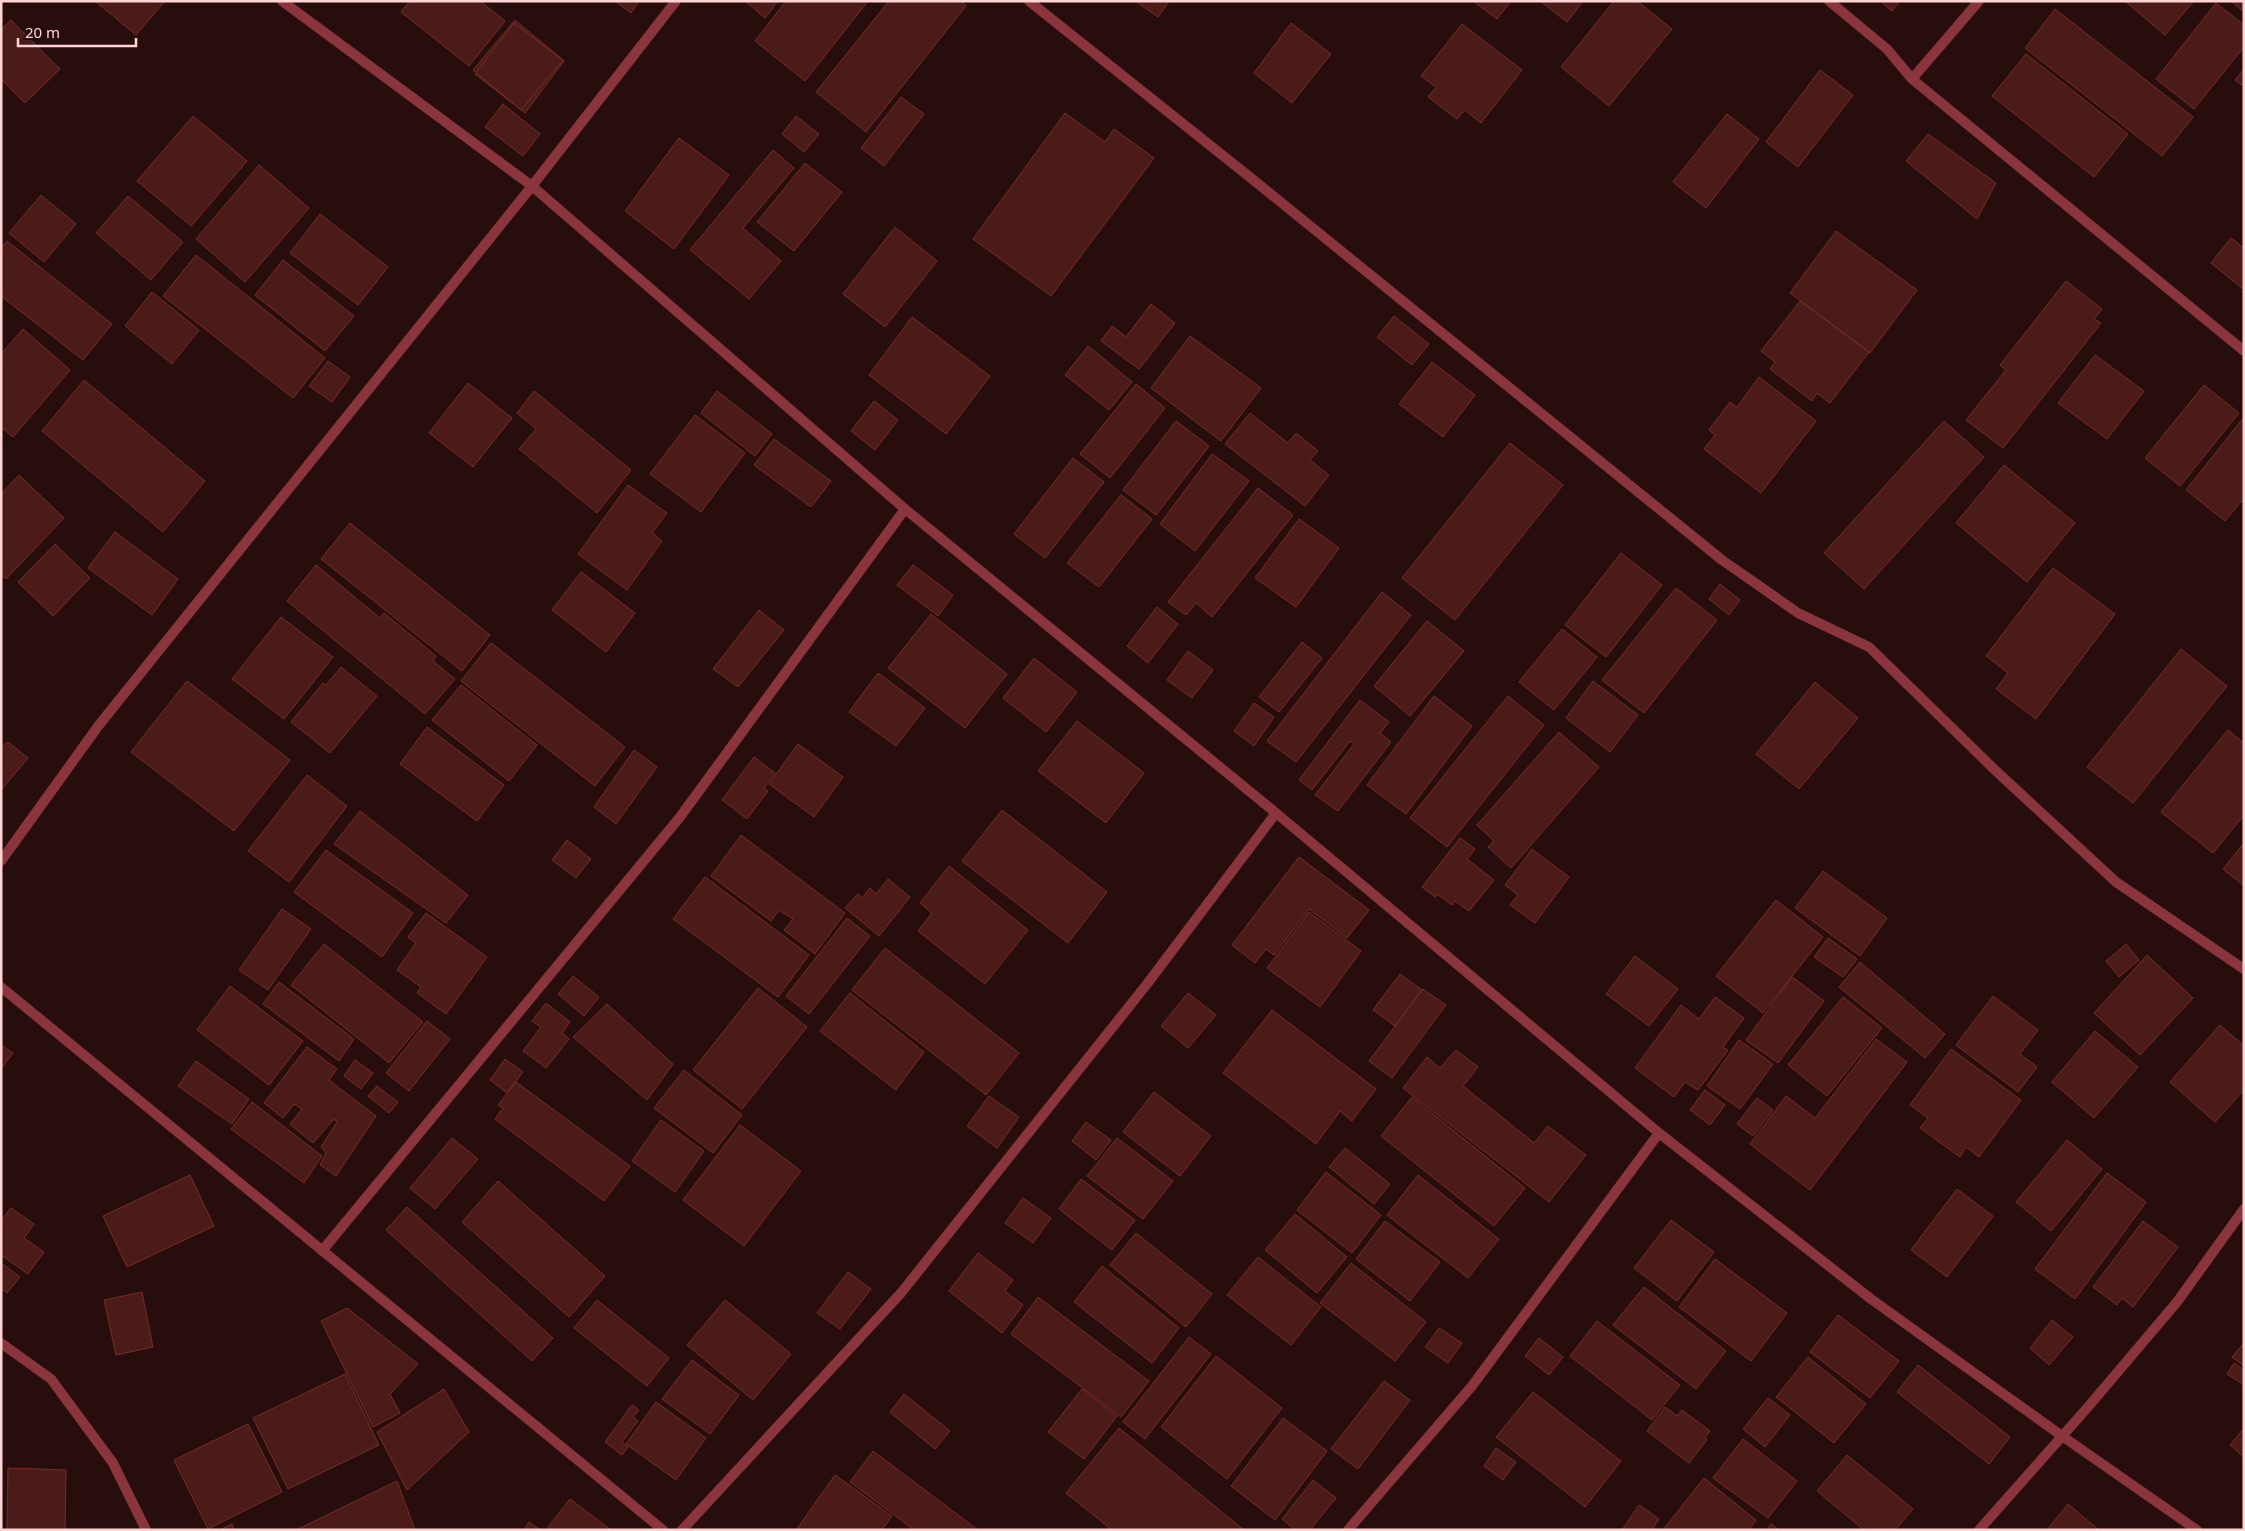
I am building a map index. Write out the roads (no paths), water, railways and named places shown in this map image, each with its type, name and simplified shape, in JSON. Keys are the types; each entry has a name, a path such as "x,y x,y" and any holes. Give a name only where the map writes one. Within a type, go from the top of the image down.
{"street":[{"path":"282,1 532,186 905,509 1276,813 1659,1133 1870,1298 2197,1530"},
{"path":"1,861 99,725 532,186 676,1"},
{"path":"1029,1 1267,191 1722,560 1798,613 1869,647 1995,770 2116,882 2244,969"},
{"path":"1829,1 1887,49 1912,79 2244,351"},
{"path":"1912,79 1978,1"},
{"path":"322,1251 680,817 905,509"},
{"path":"682,1530 901,1293 1147,984 1276,813"},
{"path":"1,987 663,1530"},
{"path":"1348,1530 1472,1386 1659,1133"},
{"path":"1979,1530 2177,1302 2244,1209"},
{"path":"1,1343 51,1379 113,1463 146,1530"}]}
